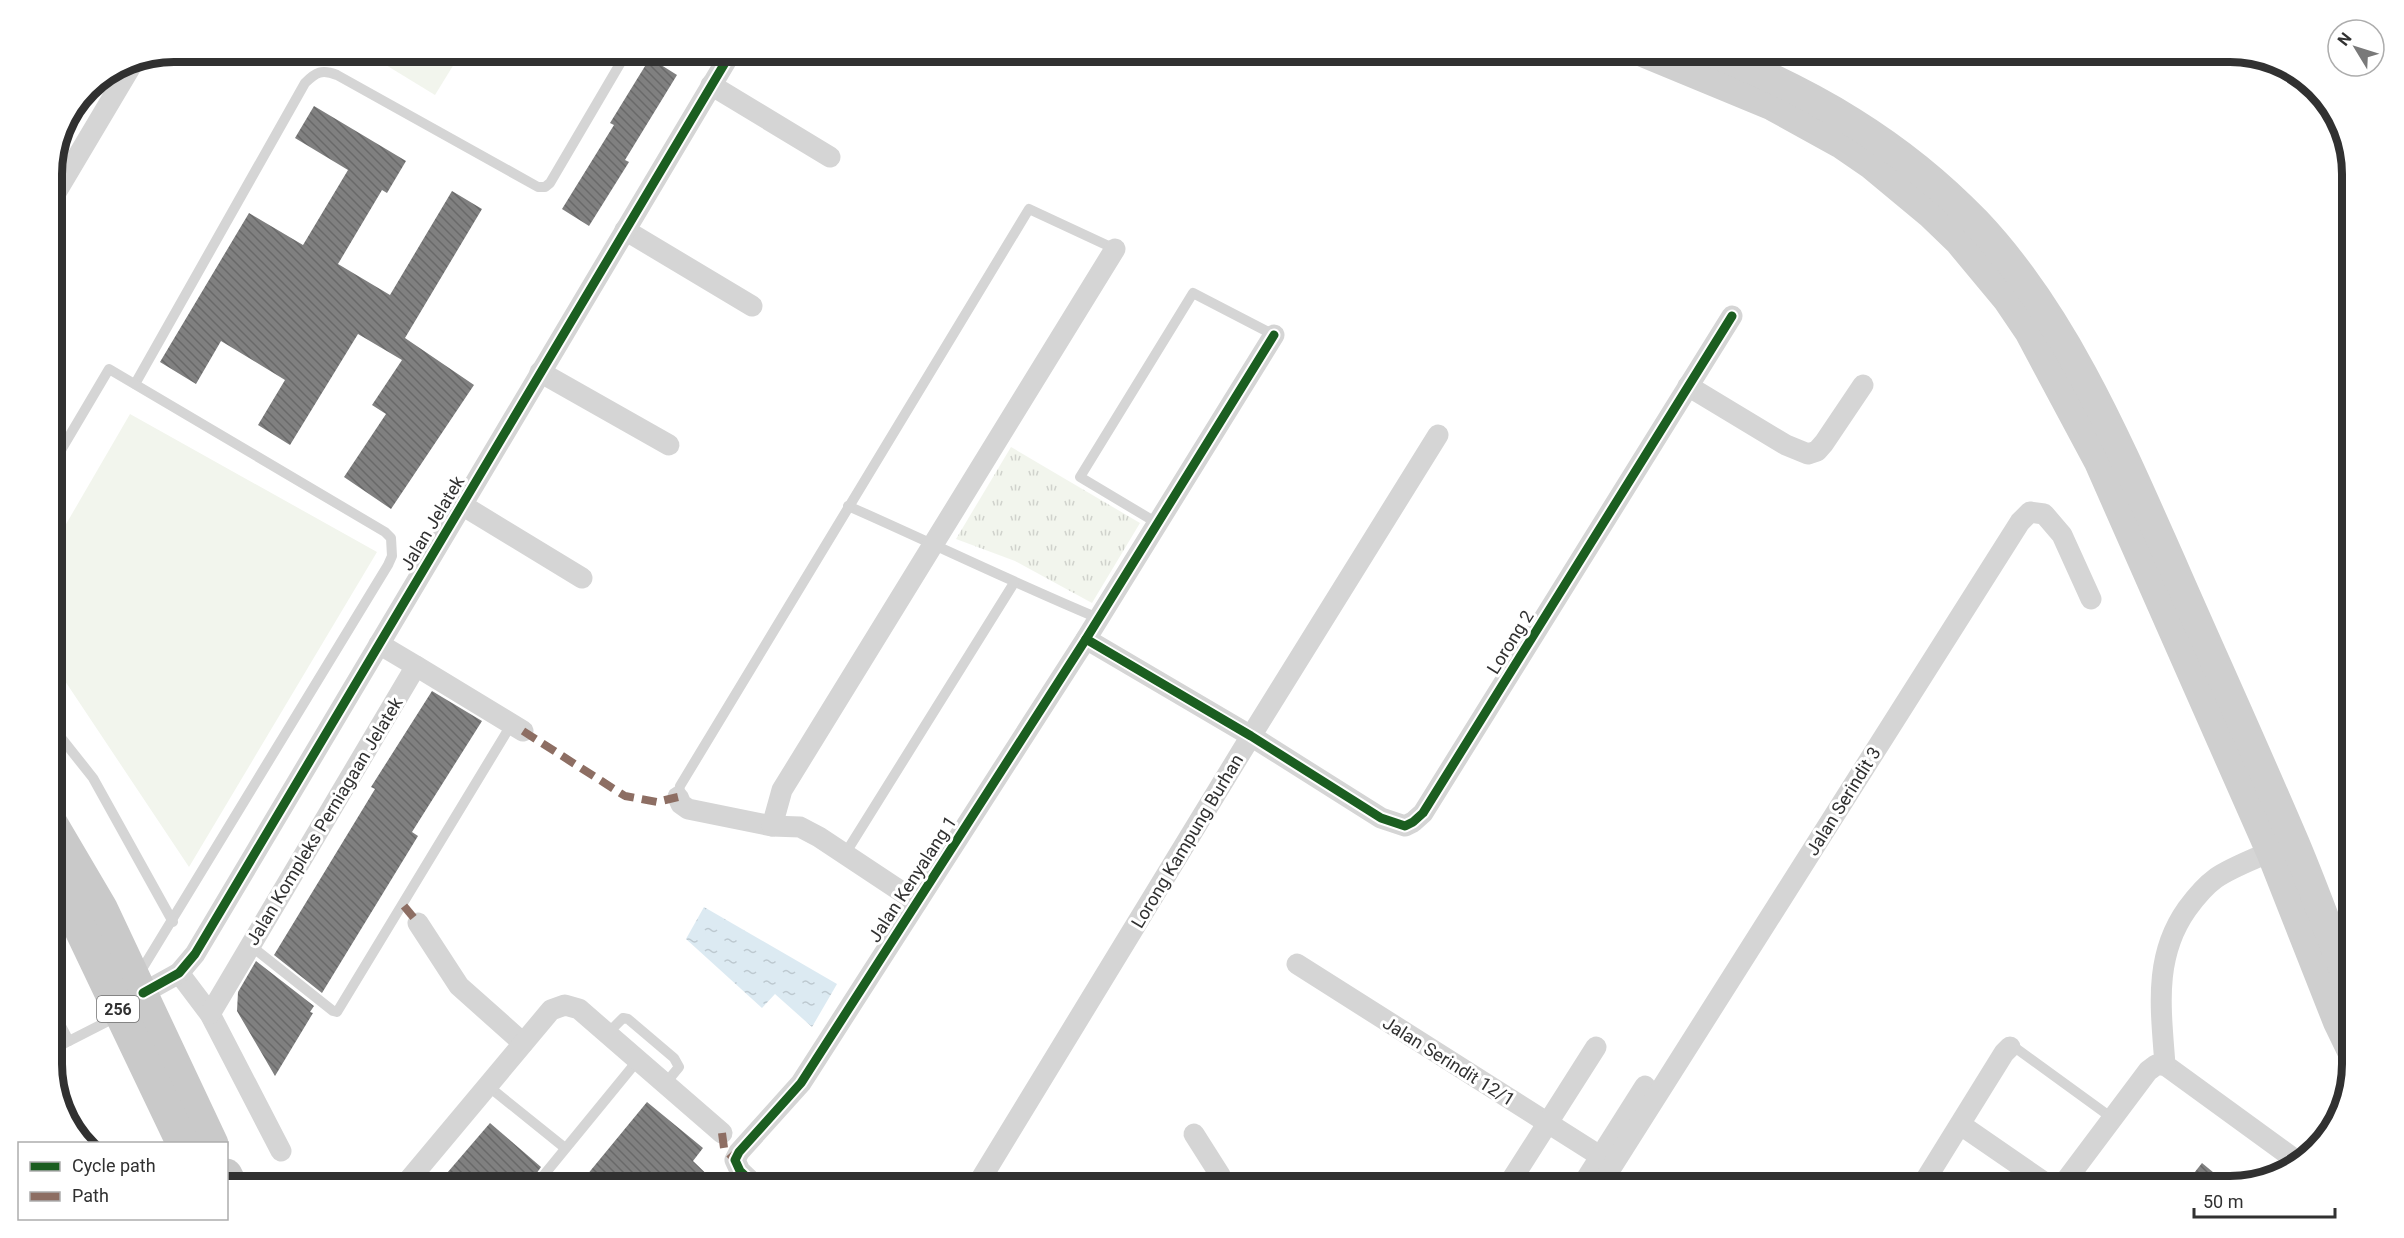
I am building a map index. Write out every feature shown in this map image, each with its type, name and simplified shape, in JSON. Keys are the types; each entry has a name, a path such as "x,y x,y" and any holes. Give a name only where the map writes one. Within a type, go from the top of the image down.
{"main road":[{"path":"1667,62 1773,106 1840,143 1872,165 1931,214 1959,241 2008,300 2029,331 2099,462 2342,969"},
{"path":"1735,62 1820,101 1887,144 1918,168 1970,216 2028,285 2051,317 2122,452 2282,846 2325,990 2342,1028"},
{"name":"256","path":"62,842 101,908 183,1142"},
{"name":"256","path":"62,895 78,924 133,996 211,1142"}],"street":[{"name":"Jalan Jelatek","path":"133,996 178,973 195,954 725,62"},
{"path":"62,182 128,71"},
{"path":"711,86 830,157"},
{"path":"625,230 752,306"},
{"path":"772,826 782,790 1115,249"},
{"name":"Lorong 2","path":"1086,639 1251,736 1381,818 1405,826 1413,822 1423,813 1732,316"},
{"name":"Jalan Kenyalang 1","path":"745,1176 735,1160 739,1152 801,1083 1086,639 1274,335"},
{"path":"540,372 669,445"},
{"path":"1688,386 1786,445 1808,454 1817,451 1824,443 1863,385"},
{"name":"Lorong Kampung Burhan","path":"983,1176 1438,435"},
{"path":"462,505 582,578"},
{"name":"Jalan Serindit 3","path":"1606,1176 2014,532 2030,512 2044,514 2062,535 2091,599"},
{"path":"379,644 517,728"},
{"name":"Jalan Kompleks Perniagaan Jelatek","path":"210,1014 416,666"},
{"path":"678,797 681,804 688,809 772,826 800,827 917,902"},
{"path":"2165,1065 2160,984 2166,949 2173,933 2191,903 2216,878 2282,846"},
{"path":"418,923 459,986 523,1043"},
{"name":"Jalan Serindit 12/1","path":"1297,964 1600,1156"},
{"path":"178,973 210,1014 281,1151"},
{"path":"413,1176 551,1010 565,1005 579,1009 722,1133"},
{"path":"1514,1176 1596,1047"},
{"path":"1928,1176 2004,1053 2010,1047"},
{"path":"2069,1176 2148,1071 2156,1065 2165,1065 2293,1158"},
{"path":"1588,1176 1645,1086"},
{"path":"1960,1125 2035,1176"},
{"path":"1194,1134 1220,1176"}],"lane":[{"path":"135,384 305,83 315,73 326,71 337,75 530,184 545,187 553,178 621,62"},
{"path":"678,797 680,786 1029,209 1115,249"},
{"path":"1157,524 1080,477 1193,293 1274,335"},
{"path":"62,448 109,369 385,532 391,538 393,547 388,565 173,922 133,996 62,1045"},
{"path":"848,506 1014,583 1102,613"},
{"path":"845,854 1014,583"},
{"path":"251,946 333,1011 340,1010 517,728"},
{"path":"62,738 93,778 173,922"},
{"path":"608,1033 623,1018 628,1019 674,1058 679,1067 665,1084"},
{"path":"62,1028 69,1041"},
{"path":"2010,1047 2017,1049 2112,1118"},
{"path":"543,1176 638,1060"},
{"path":"488,1086 565,1148"}],"green space":[{"path":"381,62 455,62 435,95"},
{"path":"130,414 377,552 189,867 62,676 62,531"},
{"path":"1011,447 1140,523 1092,603 1015,561 956,539"}],"water":[{"path":"704,907 837,984 812,1027 775,994 762,1008 686,939"}],"building":[{"path":"648,62 656,62 677,75 625,160 629,162 589,226 562,209 614,125 610,123"},
{"path":"314,106 406,161 387,193 382,190 338,264 390,295 452,191 482,209 405,338 474,385 391,509 344,477 386,414 372,405 402,360 358,334 290,445 258,425 285,380 221,341 196,384 160,362 249,213 303,245 348,170 295,138"},
{"path":"432,691 482,721 412,832 418,836 322,993 274,955 375,789 371,787"},
{"path":"256,961 314,1006 310,1012 313,1013 275,1076 237,1011 238,992"},
{"path":"647,1102 703,1148 693,1161 709,1176 586,1176"},
{"path":"490,1123 541,1167 535,1176 444,1176"},
{"path":"2202,1163 2218,1176 2192,1176"}],"marked path":[{"path":"523,731 625,796 657,802 678,797"},
{"path":"404,906 418,923"},
{"path":"722,1133 724,1148 735,1160"}],"cycle path":[{"path":"143,993 179,973 195,954 725,62"},
{"path":"1086,639 1251,736 1381,818 1405,826 1423,813 1732,316"},
{"path":"745,1176 735,1160 739,1152 801,1083 1086,639 1274,335"}]}
